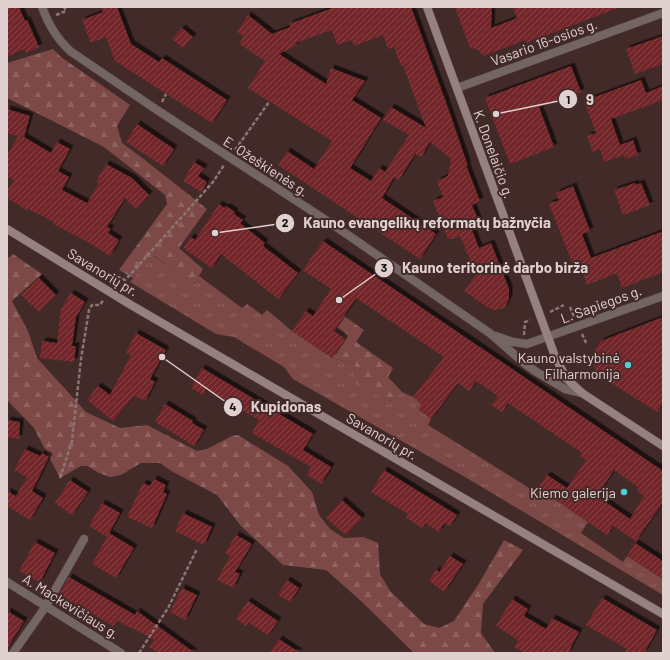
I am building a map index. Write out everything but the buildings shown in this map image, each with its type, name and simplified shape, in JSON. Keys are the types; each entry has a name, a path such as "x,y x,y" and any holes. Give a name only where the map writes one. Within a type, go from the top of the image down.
{"main road":[{"name":"K. Donelaičio g.","path":"427,7 556,359 567,380 582,393"},
{"name":"Savanorių pr.","path":"7,229 109,291 663,614"},
{"name":"E. Ožeškienės g.","path":"582,393 663,446"}],"street":[{"name":"E. Ožeškienės g.","path":"42,7 53,32 70,52 335,226 491,334 535,371 565,389 582,393"},
{"name":"Vasario 16-osios g.","path":"457,88 663,13"},
{"name":"L. Sapiegos g.","path":"548,338 663,296"},
{"name":"E. Ožeškienės g.","path":"491,334 513,342 527,344 548,338"},
{"path":"13,653 46,606 84,539"},
{"name":"A. Mackevičiaus g.","path":"7,582 121,653"}],"path":[{"path":"60,478 72,441 81,359 89,310 92,305 100,305 118,277 125,280 129,276 213,182 269,102"},
{"path":"139,653 168,608 197,549"}],"green space":[{"path":"53,49 61,57 130,105 117,126 122,143 207,209 179,248 203,269 194,284 154,256 133,278 119,270 167,204 165,195 104,147 7,98 7,63"},
{"path":"13,254 42,274 12,301 28,331 37,358 86,412 120,428 147,425 197,451 207,449 232,436 238,435 288,466 312,492 319,515 330,529 344,538 363,537 378,543 380,574 390,591 424,624 439,628 454,621 478,585 504,540 523,550 483,604 481,633 495,653 414,653 361,601 326,570 283,565 241,526 217,495 173,472 160,463 141,463 121,475 110,477 87,466 81,466 60,478 34,428 7,400 7,259"},
{"path":"153,256 164,262 194,284 199,276 242,308 247,304 262,315 267,310 292,331 332,358 355,364 354,376 389,401 402,392 413,397 422,404 419,409 431,419 428,425 534,491 538,488 588,522 581,533 623,562 627,556 663,579 663,595 465,477 293,379 284,367 234,337 216,334 130,282"},
{"path":"344,316 364,330 356,342 393,368 388,377 402,392 389,401 357,385 354,376 355,364 332,358 345,339 334,331"}],"place":[{"name":"9","path":"496,114"},
{"name":"Kauno evangelikų reformatų bažnyčia","path":"215,233"},
{"name":"Kauno teritorinė darbo birža","path":"339,300"},
{"name":"Kupidonas","path":"162,357"},
{"name":"Kauno valstybinė Filharmonija","path":"628,365"},
{"name":"Kiemo galerija","path":"624,492"}]}
